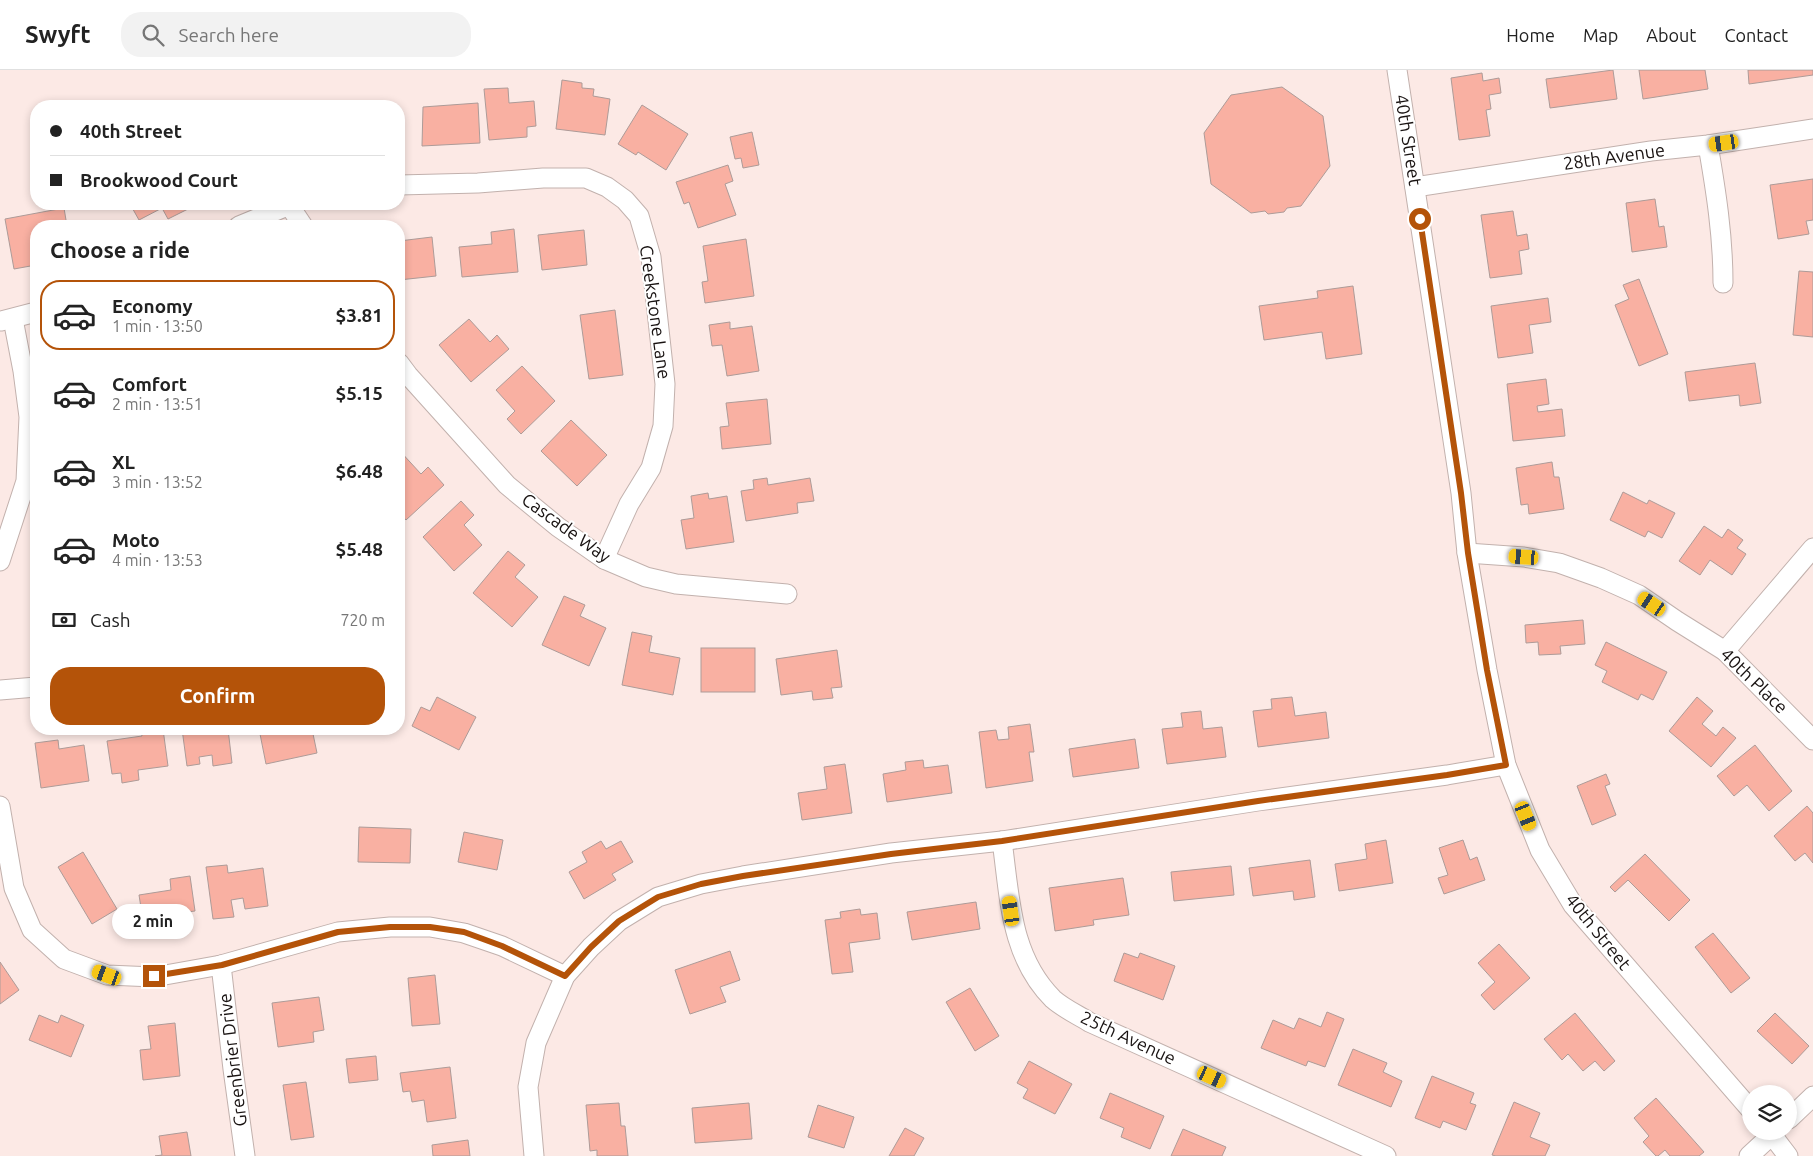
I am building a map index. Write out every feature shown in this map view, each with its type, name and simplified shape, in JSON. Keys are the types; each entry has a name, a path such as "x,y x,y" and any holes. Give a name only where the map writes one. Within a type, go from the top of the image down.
{"street":[{"name":"40th Street","path":"1397,70 1461,493 1468,553 1487,670 1506,765 1540,850 1573,905 1742,1100"},
{"name":"28th Avenue","path":"1415,187 1651,151 1708,145 1813,129"},
{"path":"1708,145 1723,245 1723,283"},
{"name":"Creekstone Lane","path":"405,185 478,183 543,178 586,178 613,191 625,200 639,216 651,257 665,384 663,426 651,468 629,504 604,558"},
{"path":"254,220 277,210"},
{"path":"0,561 26,481 29,418 23,371 6,320 30,314"},
{"name":"Cascade Way","path":"405,371 507,486 558,527 604,558 646,577 676,584 787,594"},
{"path":"1726,651 1813,548"},
{"name":"40th Place","path":"1468,553 1524,557 1559,563 1601,578 1639,595 1726,651 1813,740"},
{"path":"0,690 30,688"},
{"path":"534,1156 528,1087 536,1043 565,976 591,947 619,921 658,897 701,884 743,876 891,854 1002,841 1506,765"},
{"path":"0,806 14,888 32,930 64,959 107,975 154,976 222,965 338,932 390,927 430,927 464,932 502,946 565,976"},
{"name":"25th Avenue","path":"1002,841 1014,928 1028,968 1054,1000 1089,1022 1386,1156"},
{"name":"Greenbrier Drive","path":"222,965 233,1070 245,1156"},
{"path":"1797,1111 1813,1096"},
{"path":"1749,1156 1765,1140"},
{"path":"1778,1140 1788,1156"}],"building":[{"path":"1613,70 1617,99 1550,108 1546,79"},
{"path":"1639,70 1705,70 1708,89 1643,99"},
{"path":"1748,70 1813,70 1813,75 1749,84"},
{"path":"1482,73 1483,81 1499,78 1501,93 1489,95 1491,109 1486,110 1490,136 1459,140 1451,78"},
{"path":"562,80 582,83 582,88 594,89 593,96 610,99 605,135 556,129"},
{"path":"1282,87 1323,116 1330,166 1301,206 1287,208 1284,212 1268,214 1265,211 1251,213 1211,184 1204,133 1231,95"},
{"path":"508,88 509,103 534,101 536,126 527,127 527,137 489,140 484,89"},
{"path":"478,103 480,143 422,146 423,107"},
{"path":"642,105 688,134 666,170 638,152 636,155 618,144"},
{"path":"752,132 759,165 743,168 741,158 735,159 730,137"},
{"path":"728,165 733,181 725,184 736,215 698,228 689,202 684,204 676,182"},
{"path":"1813,179 1813,220 1806,221 1809,234 1778,239 1770,185"},
{"path":"1655,199 1659,227 1664,226 1667,247 1632,252 1626,203"},
{"path":"53,210 64,210 66,220 30,220 30,266 14,269 5,219"},
{"path":"133,210 158,210 139,220"},
{"path":"163,210 186,210 168,219"},
{"path":"1513,211 1517,236 1527,234 1529,249 1519,251 1522,274 1490,278 1481,215"},
{"path":"514,229 518,272 462,277 459,247 492,244 491,232"},
{"path":"584,230 587,265 542,270 538,235"},
{"path":"432,237 436,276 405,279 405,240"},
{"path":"746,239 754,296 705,303 702,282 708,281 703,246"},
{"path":"1799,271 1813,272 1813,337 1793,335"},
{"path":"1639,279 1668,354 1639,366 1615,305 1629,299 1623,285"},
{"path":"1353,286 1362,354 1326,359 1322,332 1264,340 1259,306 1318,298 1317,291"},
{"path":"1548,298 1551,322 1529,325 1533,353 1498,358 1491,306"},
{"path":"615,310 623,375 589,379 580,315"},
{"path":"469,319 490,342 497,335 509,349 471,382 439,345"},
{"path":"730,322 730,329 752,326 759,371 727,376 722,345 712,346 709,325"},
{"path":"1755,363 1761,403 1740,406 1739,395 1689,401 1685,372"},
{"path":"522,366 555,401 521,434 507,419 515,411 496,390"},
{"path":"1546,379 1549,404 1537,406 1538,412 1562,409 1565,436 1513,441 1507,384"},
{"path":"767,399 771,444 722,449 720,427 729,426 726,403"},
{"path":"571,420 607,455 577,486 541,451"},
{"path":"405,457 421,474 428,467 444,485 406,520"},
{"path":"1552,462 1554,477 1559,477 1564,509 1529,514 1528,504 1521,505 1516,468"},
{"path":"767,478 768,485 810,478 814,501 797,503 798,513 746,521 741,491 754,489 753,480"},
{"path":"1623,492 1647,504 1649,500 1675,513 1662,538 1648,531 1645,537 1610,520"},
{"path":"708,493 709,499 727,496 734,542 686,549 681,520 694,518 691,496"},
{"path":"461,501 474,515 464,525 482,545 454,571 423,537"},
{"path":"1704,526 1722,538 1728,529 1743,540 1737,548 1746,554 1732,575 1710,560 1700,575 1679,561"},
{"path":"508,551 525,565 515,577 538,597 512,627 473,593"},
{"path":"564,596 585,605 580,616 606,628 589,666 542,645"},
{"path":"1583,620 1585,644 1560,646 1561,654 1539,655 1538,642 1526,643 1525,625"},
{"path":"632,632 652,636 649,652 680,658 673,695 622,685"},
{"path":"1606,642 1667,672 1653,700 1641,694 1638,700 1602,682 1607,671 1595,665"},
{"path":"701,648 755,648 755,692 701,692"},
{"path":"837,650 842,687 831,688 833,698 813,700 812,691 781,695 776,659"},
{"path":"437,697 476,717 459,750 412,726 421,707 430,711"},
{"path":"1292,697 1295,716 1326,712 1329,738 1258,747 1253,711 1272,709 1271,699"},
{"path":"1697,697 1713,711 1702,724 1716,736 1723,727 1736,738 1711,767 1669,731"},
{"path":"1201,711 1203,729 1222,727 1226,757 1167,764 1162,729 1183,727 1181,713"},
{"path":"1030,724 1034,752 1029,752 1033,781 986,788 979,732 996,730 998,740 1009,739 1008,727"},
{"path":"164,735 168,766 138,770 139,780 122,783 121,773 112,774 107,741"},
{"path":"183,735 229,735 232,763 213,766 212,755 199,757 200,764 187,766"},
{"path":"260,735 313,735 317,753 266,764"},
{"path":"1135,739 1139,768 1073,777 1069,749"},
{"path":"58,740 59,749 84,745 89,781 41,788 35,743"},
{"path":"1755,745 1792,791 1769,811 1747,785 1734,796 1717,776"},
{"path":"923,760 924,768 948,765 952,793 887,802 883,774 906,770 905,762"},
{"path":"845,764 852,813 802,820 798,793 827,789 824,767"},
{"path":"1606,774 1610,784 1605,786 1616,815 1592,825 1577,786"},
{"path":"1807,806 1813,813 1813,863 1805,853 1795,861 1774,836"},
{"path":"359,827 411,829 410,863 358,862"},
{"path":"464,832 503,840 497,870 458,862"},
{"path":"1386,840 1393,883 1339,891 1335,864 1367,859 1365,844"},
{"path":"1463,840 1470,860 1477,857 1485,880 1444,894 1438,878 1448,875 1439,848"},
{"path":"601,841 606,849 621,841 633,862 612,874 616,880 584,899 569,872 587,862 582,852"},
{"path":"83,852 117,909 92,924 58,867"},
{"path":"1645,854 1690,900 1669,921 1628,880 1615,892 1610,887"},
{"path":"1310,860 1315,897 1294,900 1293,891 1253,896 1249,868"},
{"path":"227,865 228,873 263,868 268,906 245,909 243,898 231,900 234,917 213,919 206,867"},
{"path":"1231,866 1234,895 1174,901 1171,872"},
{"path":"190,876 195,911 171,914 173,929 145,933 139,895 171,890 170,879"},
{"path":"1123,878 1129,915 1093,920 1094,925 1055,931 1049,888"},
{"path":"976,902 980,929 912,940 907,912"},
{"path":"860,909 861,915 877,913 880,939 849,943 853,972 832,974 825,920 841,918 840,912"},
{"path":"1713,933 1750,978 1731,993 1695,947"},
{"path":"1499,944 1530,978 1494,1010 1481,995 1495,982 1478,963"},
{"path":"730,951 740,980 720,987 726,1002 690,1014 675,970"},
{"path":"1124,953 1138,958 1140,953 1175,966 1163,1000 1114,981"},
{"path":"0,962 19,990 0,1004"},
{"path":"435,975 440,1024 412,1026 408,978"},
{"path":"970,988 999,1036 975,1051 946,1002"},
{"path":"319,997 324,1030 313,1032 314,1042 278,1047 272,1003"},
{"path":"1327,1012 1344,1019 1325,1067 1308,1061 1306,1066 1261,1048 1273,1020 1294,1029 1299,1018 1321,1027"},
{"path":"1575,1013 1615,1061 1604,1071 1595,1061 1583,1071 1568,1054 1562,1060 1544,1039"},
{"path":"1775,1013 1809,1046 1792,1064 1757,1031"},
{"path":"39,1015 58,1023 61,1015 84,1025 71,1057 29,1040"},
{"path":"175,1023 180,1076 143,1080 140,1050 151,1049 148,1026"},
{"path":"1353,1049 1387,1063 1383,1072 1402,1081 1391,1107 1338,1085"},
{"path":"376,1056 378,1080 349,1083 346,1059"},
{"path":"1029,1061 1072,1084 1055,1114 1023,1098 1028,1089 1017,1083"},
{"path":"450,1067 456,1118 427,1122 424,1100 412,1102 410,1091 403,1092 400,1073"},
{"path":"1432,1076 1474,1093 1470,1103 1476,1105 1466,1130 1443,1121 1440,1128 1415,1118"},
{"path":"306,1082 314,1137 291,1140 283,1085"},
{"path":"1110,1093 1164,1116 1150,1149 1121,1137 1124,1128 1100,1118"},
{"path":"1656,1098 1704,1152 1699,1156 1670,1156 1665,1150 1656,1156 1643,1142 1649,1136 1634,1118"},
{"path":"1514,1102 1540,1113 1530,1137 1550,1145 1545,1156 1492,1155"},
{"path":"619,1103 621,1126 625,1126 628,1156 597,1156 597,1150 590,1151 586,1105"},
{"path":"749,1103 752,1139 695,1143 692,1108"},
{"path":"818,1105 854,1117 844,1148 808,1137"},
{"path":"905,1128 924,1138 914,1156 889,1156"},
{"path":"1183,1129 1226,1147 1222,1156 1171,1156"},
{"path":"187,1132 191,1156 155,1156 162,1155 159,1136"},
{"path":"468,1140 470,1156 433,1156 432,1145"}],"route":[{"path":"154,976 222,965 338,932 390,927 430,927 464,932 502,946 565,976 591,947 619,921 658,897 701,884 891,854 1002,841 1506,765 1487,670 1468,553 1461,493 1420,219"}]}
